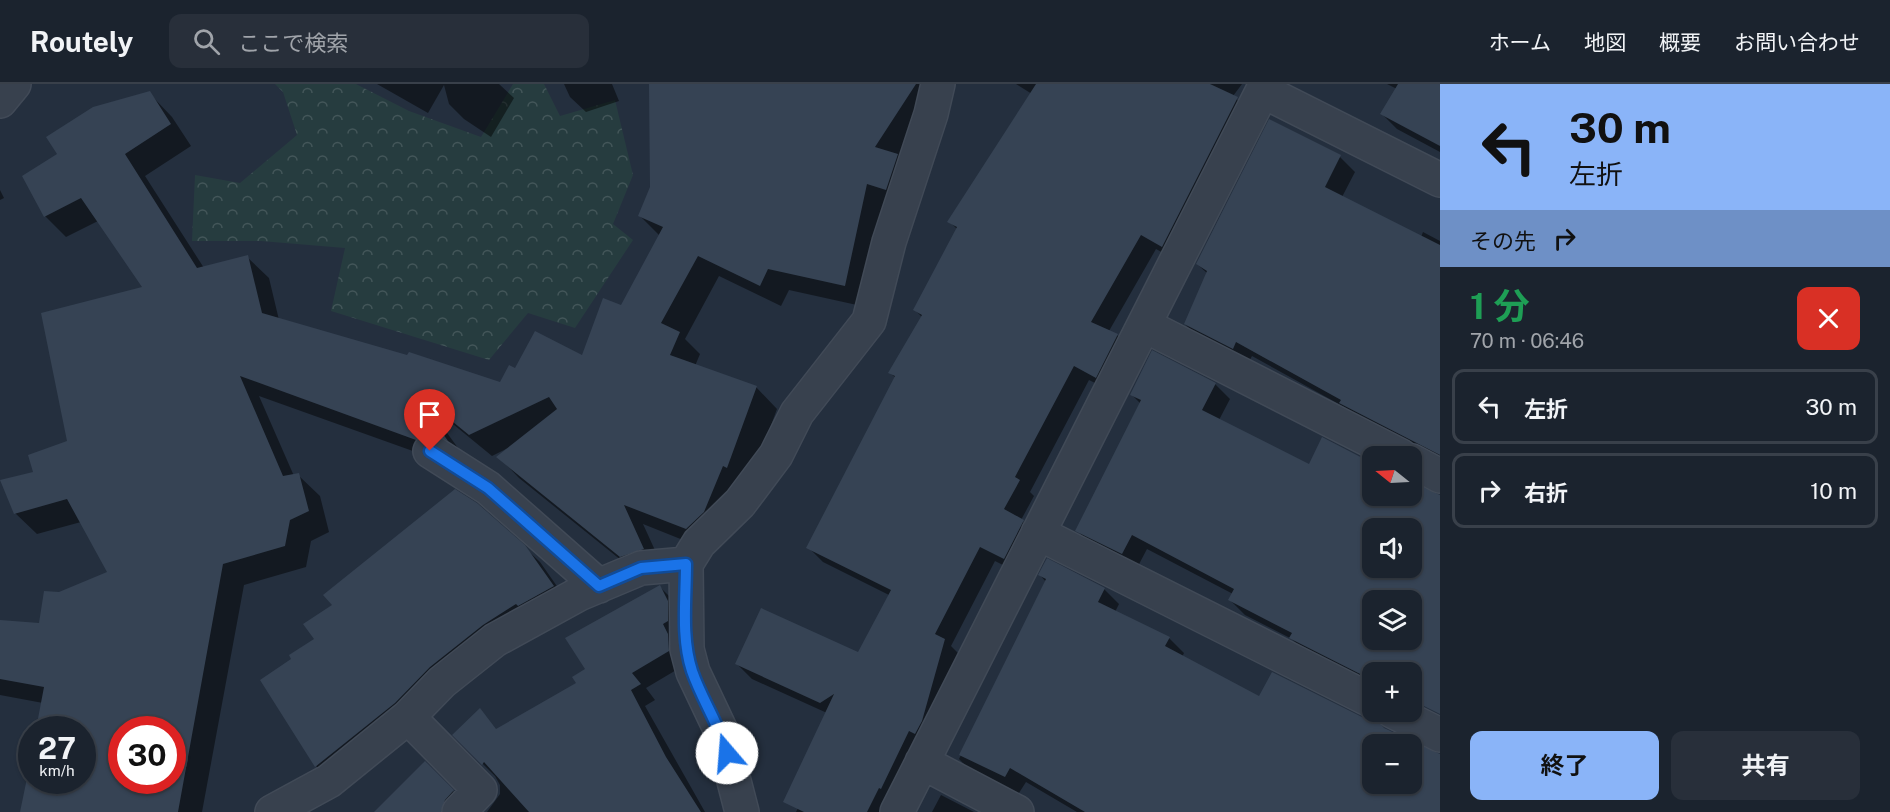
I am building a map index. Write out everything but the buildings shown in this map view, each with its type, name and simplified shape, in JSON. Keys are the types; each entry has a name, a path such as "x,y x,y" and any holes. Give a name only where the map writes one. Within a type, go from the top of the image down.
{"street":[{"path":"0,101 14,84"},
{"path":"742,812 721,731 693,672 687,649 686,564 699,543 740,503 776,455 797,413 869,321 889,242 931,114 938,84"},
{"path":"897,812 1265,87 1440,180"},
{"path":"1144,325 1381,446"},
{"path":"430,451 488,488 599,586"},
{"path":"1422,466 1440,476"},
{"path":"1038,533 1362,696"},
{"path":"272,812 328,782 408,717 442,682 495,640 599,586 641,568 686,564"},
{"path":"408,717 480,790 459,812"},
{"path":"1414,722 1440,735"},
{"path":"922,762 1017,812"}],"green space":[{"path":"275,84 356,84 409,111 481,137 513,84 544,84 560,116 615,100 633,175 613,224 633,240 575,328 528,313 489,360 331,311 345,248 261,241 192,241 195,175 240,183 297,135 283,92"}],"route":[{"path":"430,451 488,488 599,586 641,568 686,564 687,649 693,672 721,731 727,753"}]}
